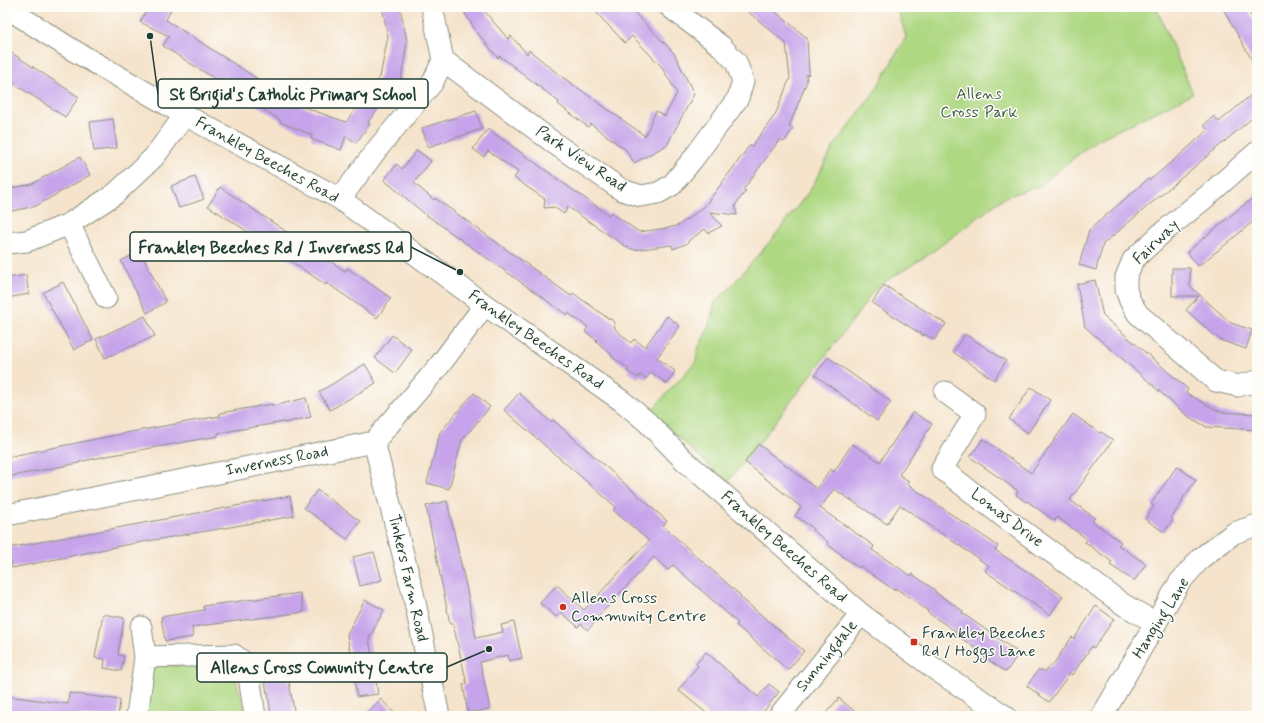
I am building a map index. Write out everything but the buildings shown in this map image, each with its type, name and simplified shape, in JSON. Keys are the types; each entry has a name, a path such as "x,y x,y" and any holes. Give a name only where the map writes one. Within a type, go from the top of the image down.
{"street":[{"path":"340,199 378,148 433,82 443,60 432,7"},
{"name":"Park View Road","path":"443,60 554,143 622,190 641,196 658,193 672,185 693,159 738,98 743,81 736,62 721,46 670,7"},
{"name":"Frankley Beeches Road","path":"7,8 71,49 185,115 340,199 485,305 622,401 647,422 684,460 861,614 939,672 1005,716"},
{"path":"7,243 27,241 69,224 115,194 154,157 185,115"},
{"name":"Fairway","path":"1257,152 1162,233 1133,260 1126,277 1126,290 1130,301 1138,314 1216,381 1238,386 1257,381"},
{"path":"69,224 106,298"},
{"path":"374,442 439,366 485,305"},
{"name":"Lomas Drive","path":"945,392 975,414 942,469 1005,518 1124,605 1156,623"},
{"name":"Inverness Road","path":"7,515 374,442"},
{"name":"Tinkers Farm Road","path":"374,442 413,593 439,716"},
{"name":"Hanging Lane","path":"1102,716 1179,583 1201,558 1234,533 1257,525"},
{"name":"Sunningdale","path":"779,716 861,614"},
{"path":"137,716 145,657 141,627"},
{"path":"145,657 234,655 242,661 248,670 255,716"}],"green space":[{"name":"Allens Cross Park","path":"893,7 1156,7 1193,94 1095,141 1039,186 1005,197 931,253 875,288 859,312 727,483 651,411 696,361 698,348 708,329 715,302 728,290 773,238 810,190 834,146 875,91 906,37 900,16"},
{"path":"231,665 244,706 245,716 146,716 147,666"}],"place":[{"name":"St Brigid's Catholic Primary School","path":"150,36"},
{"name":"Frankley Beeches Rd / Inverness Rd","path":"460,272"},
{"name":"Allens Cross Community Centre","path":"563,607"},
{"name":"Frankley Beeches Rd / Hoggs Lane","path":"914,642"},
{"name":"Allens Cross Comunity Centre","path":"489,649"}]}
